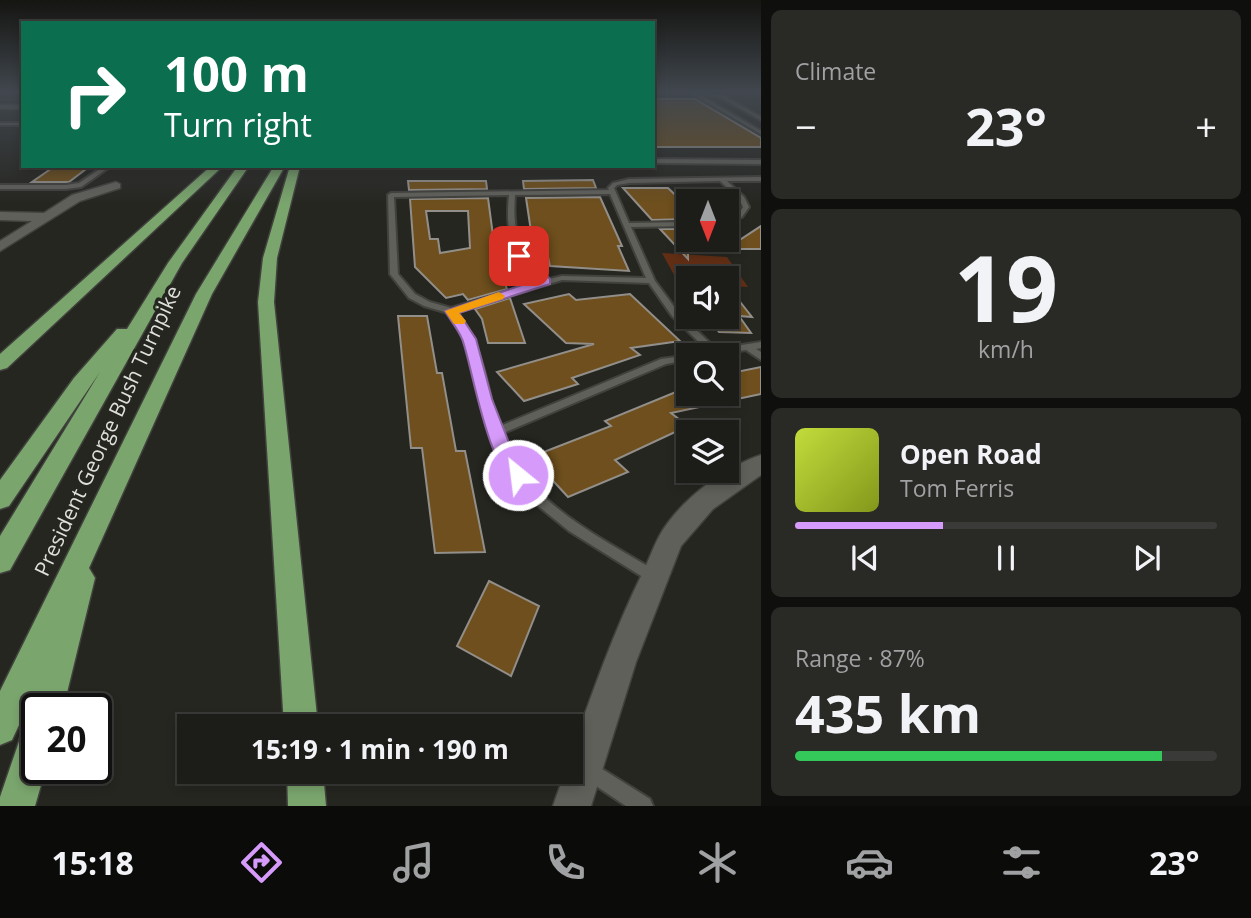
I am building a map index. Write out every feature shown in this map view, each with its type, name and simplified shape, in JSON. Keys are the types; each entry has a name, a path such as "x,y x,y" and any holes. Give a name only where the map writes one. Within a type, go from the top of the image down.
{"highway":[{"path":"0,364 216,168"},
{"name":"President George Bush Turnpike","path":"0,561 194,234 243,168"},
{"name":"President George Bush Turnpike","path":"0,728 204,294 279,168"},
{"path":"294,168 266,277 266,302 300,714"},
{"path":"0,499 92,368 155,298"},
{"path":"50,693 99,515"},
{"path":"16,806 23,784"},
{"path":"306,784 307,806"}],"street":[{"path":"0,247 76,198 116,186"},
{"path":"0,216 46,217"},
{"path":"572,806 643,599 677,530 737,477 761,464"}],"lane":[{"path":"655,162 761,162"},
{"path":"0,187 66,187 81,184 105,168"},
{"path":"705,343 675,314 652,281 611,188 615,184 629,181 761,179"},
{"path":"722,180 732,189"},
{"path":"612,192 391,195 394,274 412,296 451,311 469,339 484,399 507,461 529,491 555,513 654,578"},
{"path":"512,195 512,228 519,256 546,281"},
{"path":"739,195 746,206 739,216"},
{"path":"628,225 676,224"},
{"path":"451,311 546,281 579,277 652,281"},
{"path":"739,348 761,345"},
{"path":"748,347 761,357"},
{"path":"496,432 664,361 676,359"},
{"path":"586,767 643,806"}],"shaded area":[{"path":"662,253 727,257 733,266 676,266 676,278"},
{"path":"739,274 748,287 739,287"}],"building":[{"path":"655,129 745,129 761,138 761,147 655,147"},
{"path":"52,168 87,168 69,182 32,182"},
{"path":"593,180 596,188 524,189 523,181"},
{"path":"408,181 486,181 487,189 409,190"},
{"path":"623,188 668,188 676,196 676,219 652,220"},
{"path":"600,197 622,246 618,246 629,271 550,266 544,239 532,238 526,198"},
{"path":"488,198 496,258 510,271 501,272 507,289 468,300 463,294 446,298 415,267 410,199","holes":["426,211 468,211 470,248 440,253 438,239 430,239"]},
{"path":"761,226 761,249 739,249 739,240"},
{"path":"660,229 676,229 676,246"},
{"path":"569,294 576,300 630,294 680,341 631,348 640,355 572,378 578,384 524,401 497,372 594,344 566,343 524,304"},
{"path":"510,298 525,343 488,343 482,319 475,309"},
{"path":"739,300 752,317 739,316"},
{"path":"398,316 427,316 437,373 442,373 456,451 465,451 485,552 435,553 422,448 411,448"},
{"path":"739,316 751,333 719,332 717,329 739,329"},
{"path":"761,367 761,394 739,399 739,371"},
{"path":"676,392 676,406 704,406 671,413 680,420 676,420 676,432 615,460 628,472 568,497 531,457 611,426 605,421"},
{"path":"489,581 539,606 511,676 457,646"}],"slow traffic":[{"path":"459,321 451,311 499,296"}],"route":[{"path":"518,475 507,461 484,399 469,339 451,311 546,281 519,256"}]}
